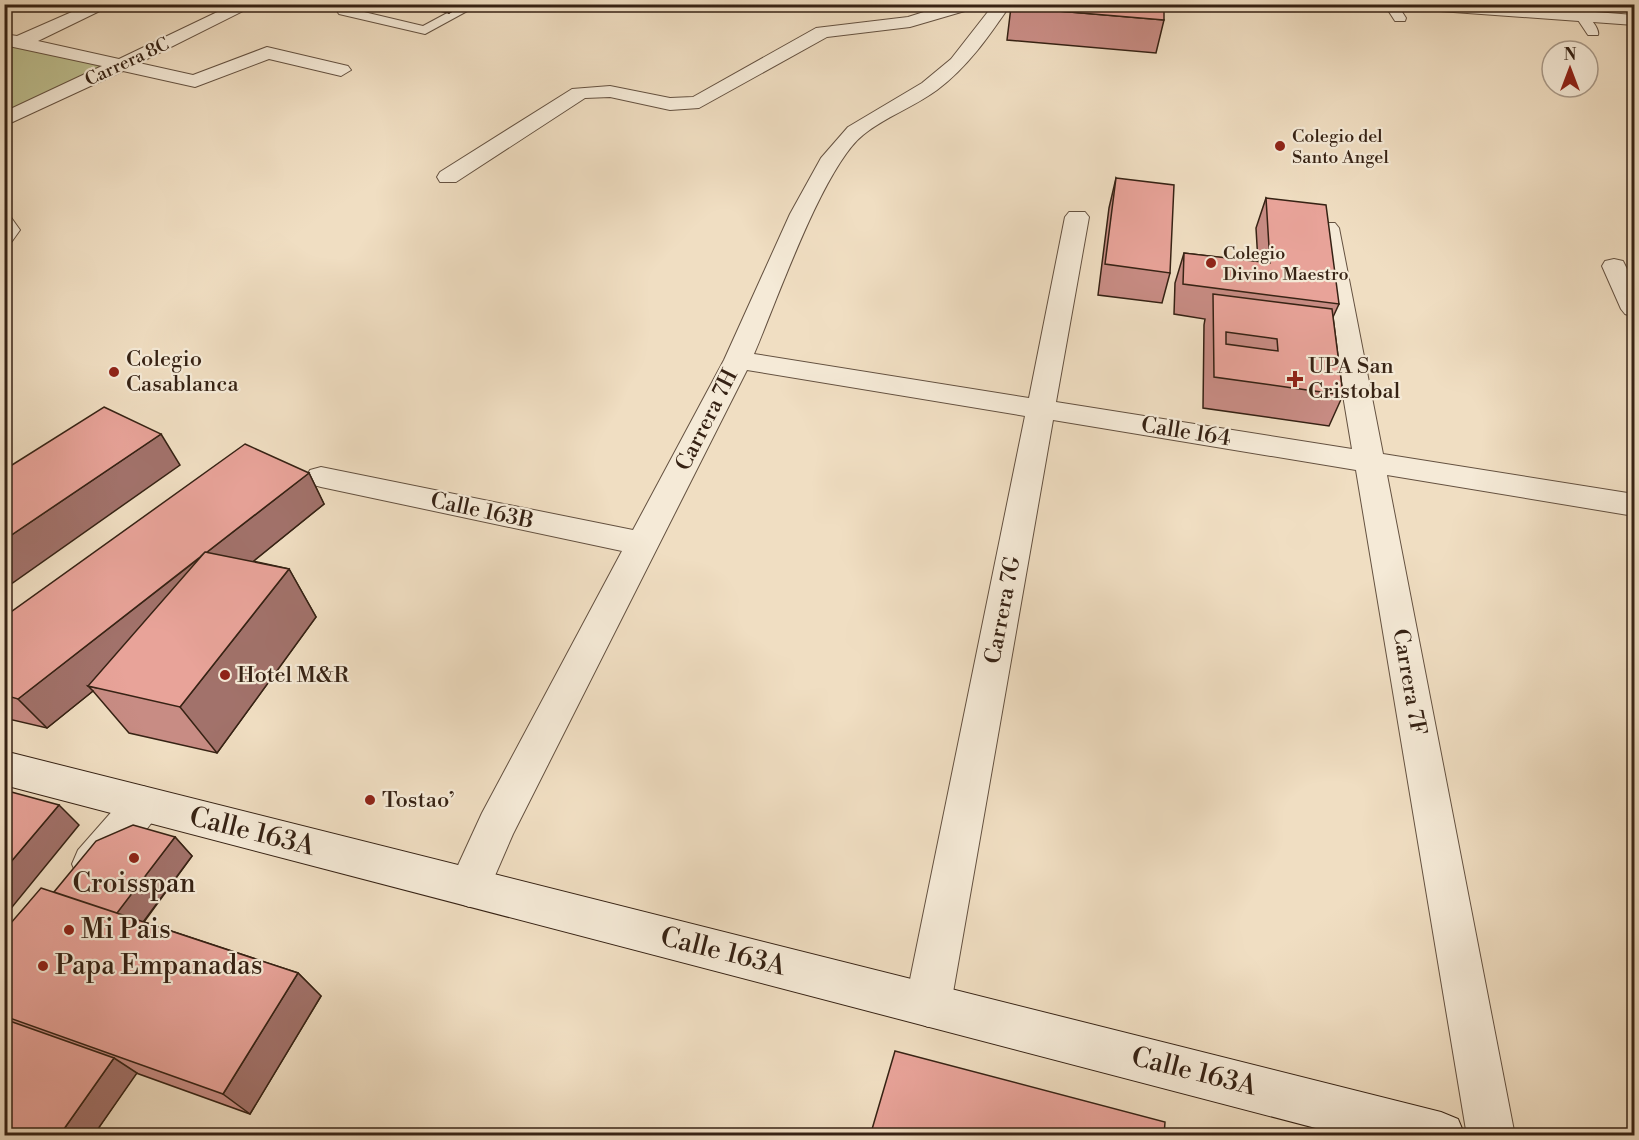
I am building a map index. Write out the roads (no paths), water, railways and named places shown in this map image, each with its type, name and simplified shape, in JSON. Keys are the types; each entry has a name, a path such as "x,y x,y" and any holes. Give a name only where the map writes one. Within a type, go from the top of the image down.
{"street":[{"path":"12,41 106,4"},
{"name":"Carrera 8C","path":"4,120 249,4"},
{"path":"448,177 579,93 595,89 614,90 686,106 699,102 822,32 910,22 969,4"},
{"name":"Carrera 7H","path":"469,887 496,826 738,360 802,214 832,158 855,131 929,87 958,63 1003,4"},
{"path":"1406,11 1582,16 1635,20"},
{"path":"12,41 195,81 267,54 341,70"},
{"name":"Carrera 7G","path":"928,1004 1077,217"},
{"name":"Carrera 7F","path":"1327,228 1491,1136"},
{"path":"1614,266 1635,309"},
{"name":"Calle 164","path":"738,360 1635,505"},
{"name":"Calle 163B","path":"321,477 643,544"},
{"name":"Calle 163A","path":"4,768 1441,1136"},
{"path":"69,893 143,804"}],"lane":[{"path":"343,11 425,30 474,4"},
{"path":"1390,4 1406,11"},
{"path":"1582,16 1593,32"},
{"path":"4,220 11,230 4,240"}],"place":[{"name":"Colegio del Santo Angel","path":"1280,146"},
{"name":"Colegio Divino Maestro","path":"1211,263"},
{"name":"Colegio Casablanca","path":"114,372"},
{"name":"UPA San Cristobal","path":"1295,379"},
{"name":"Hotel M&R","path":"225,675"},
{"name":"Tostao’","path":"370,800"},
{"name":"Croisspan","path":"134,858"},
{"name":"Mi Pais","path":"69,930"},
{"name":"Papa Empanadas","path":"43,966"}]}
